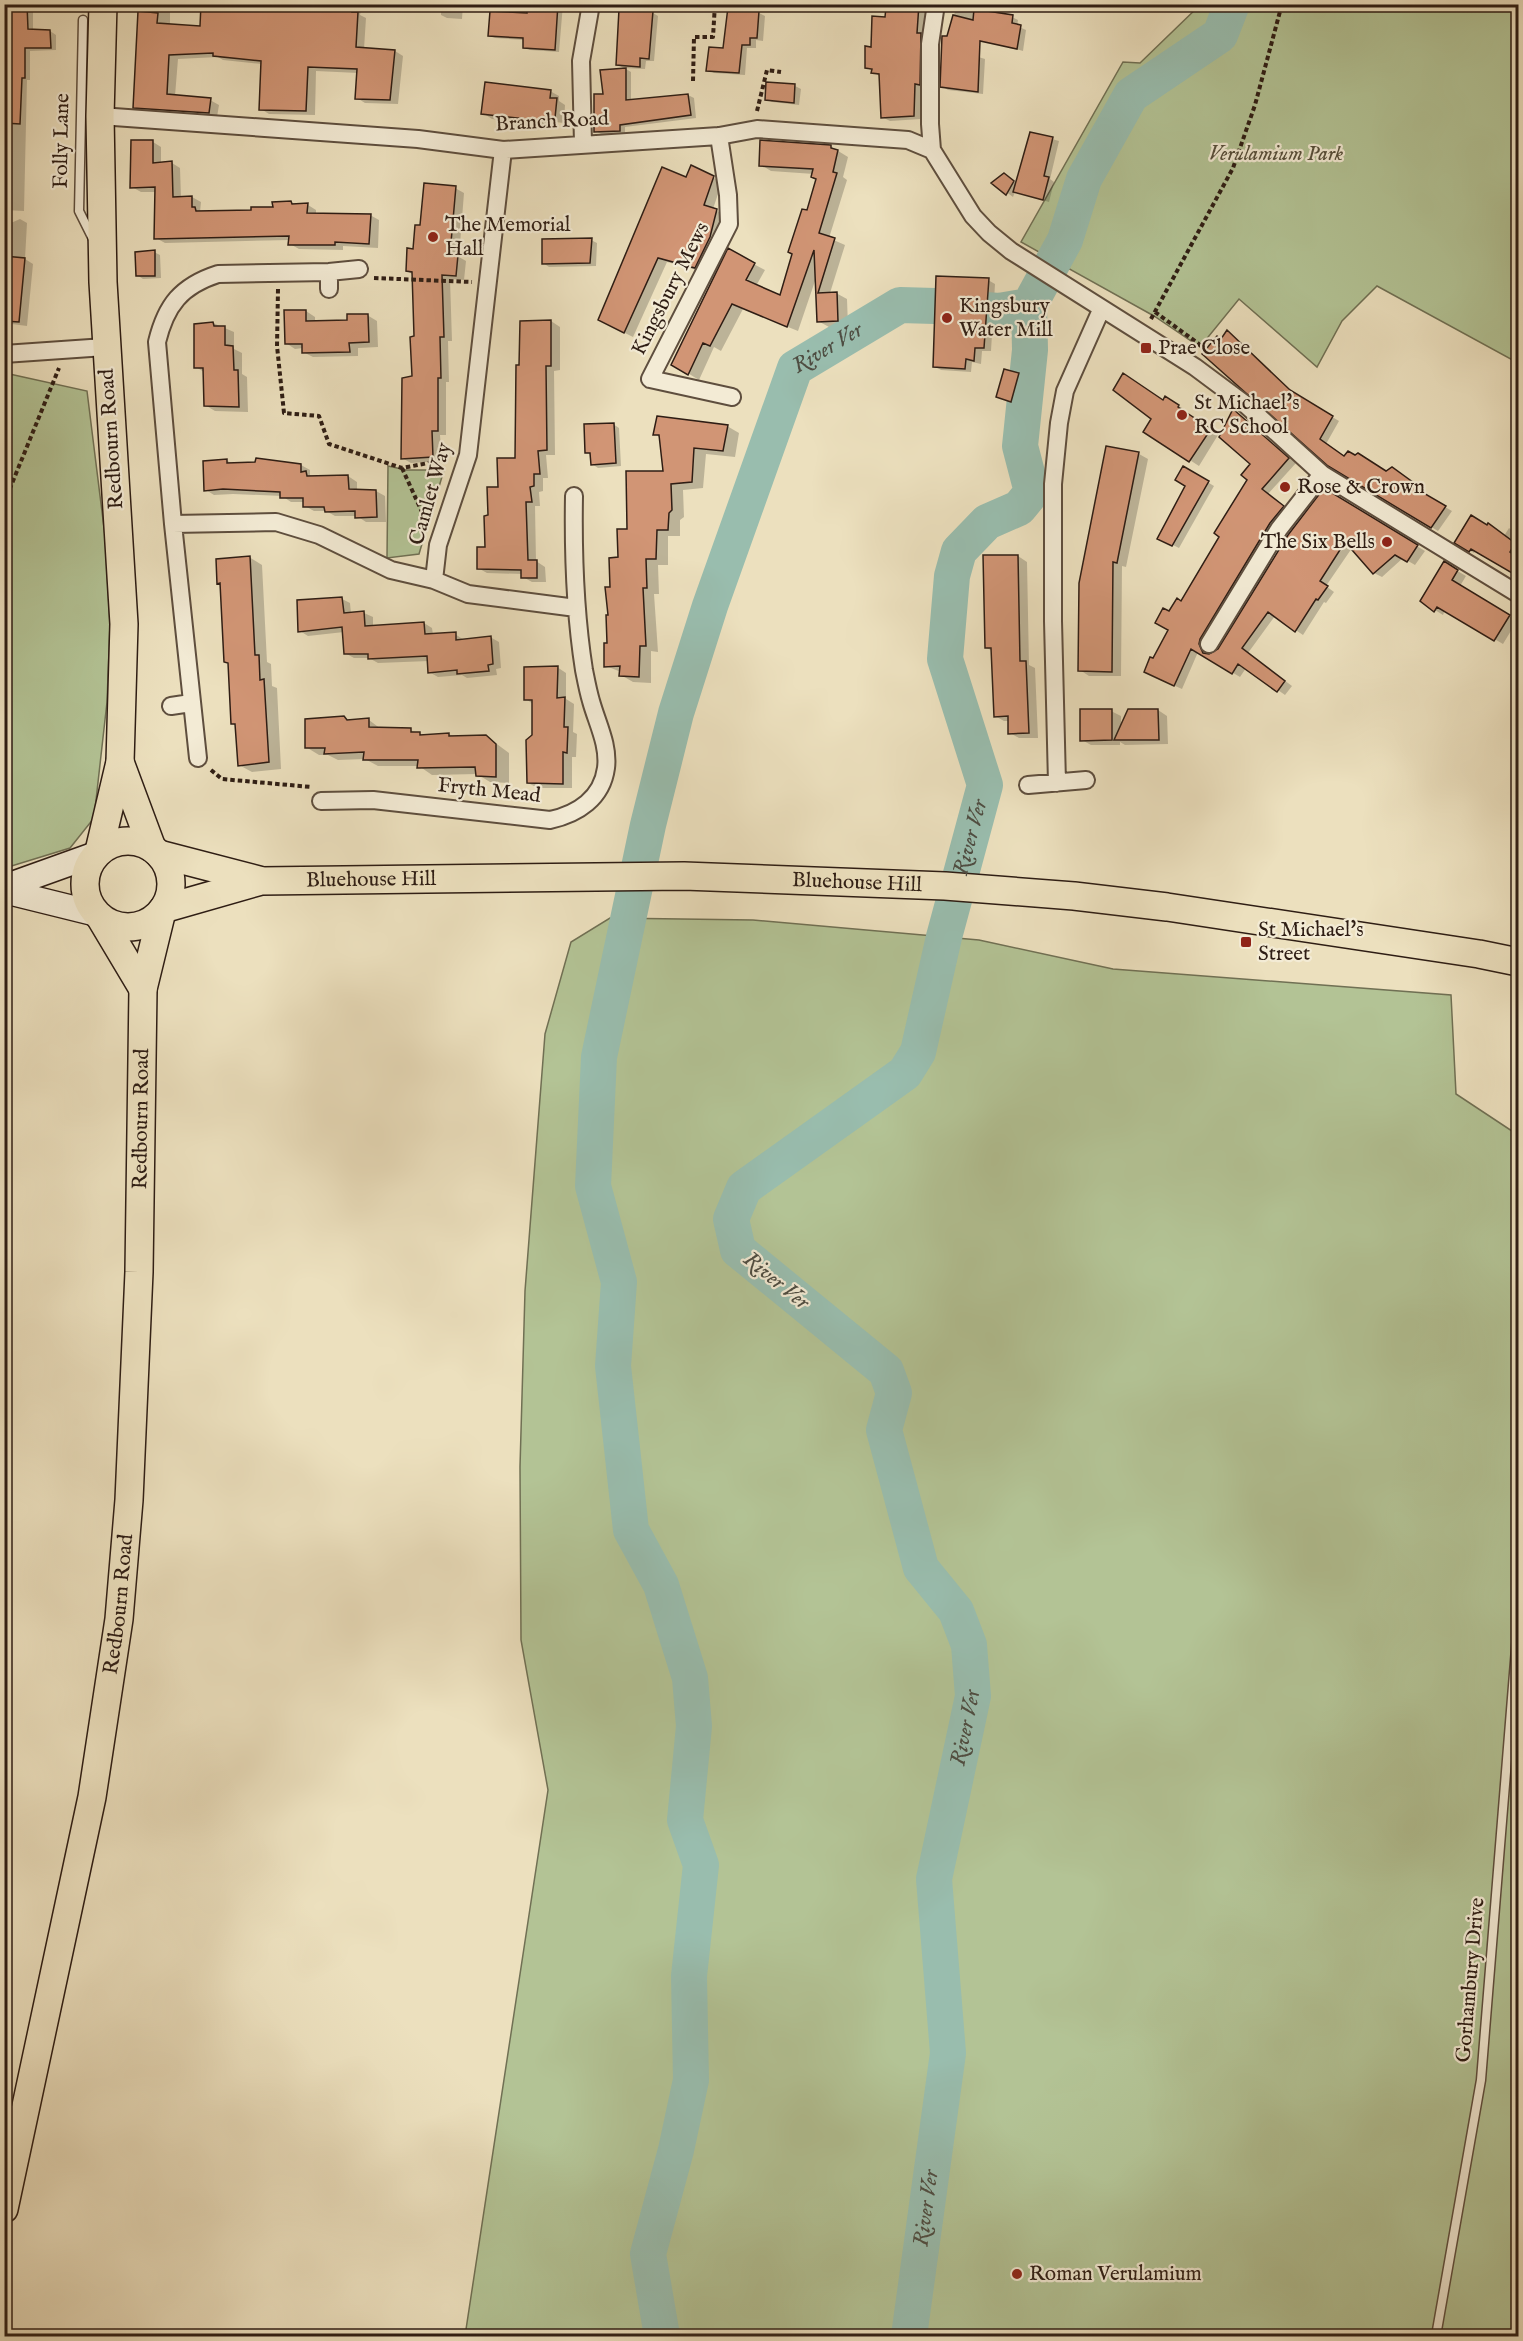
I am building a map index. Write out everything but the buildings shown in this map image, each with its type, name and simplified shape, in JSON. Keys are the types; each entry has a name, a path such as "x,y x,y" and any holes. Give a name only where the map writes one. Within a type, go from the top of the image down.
{"main road":[{"name":"Redbourn Road","path":"93,12 100,116 105,347 124,624 120,762 98,853"},
{"name":"Redbourn Road","path":"120,762 156,851"},
{"path":"98,915 112,924 125,927 145,923 162,910 170,895 171,881 168,866 156,851 139,842 125,840 111,844 98,853 89,865 85,878 85,891 90,904 143,989"},
{"name":"Bluehouse Hill","path":"156,851 182,861 261,881 684,876 957,887 1074,896 1167,907 1479,954 1518,962"},
{"name":"Bluehouse Hill","path":"162,910 261,881"},
{"name":"Redbourn Road","path":"4,2209 92,1797 119,1620 129,1500 138,1284 143,989 162,910"}],"street":[{"path":"583,143 581,62 591,4"},
{"path":"936,4 930,44 932,150 973,216 989,233 1011,251 1101,310 1144,333 1221,385 1322,474 1518,594"},
{"name":"Branch Road","path":"100,116 418,139 503,150 583,143 719,136 757,129 908,140 932,150"},
{"name":"Kingsbury Mews","path":"719,136 728,195 729,224 650,379 732,397"},
{"name":"Camlet Way","path":"173,524 276,522 319,535 391,570 434,580 438,545 468,455 503,150"},
{"path":"198,758 173,524 157,342 162,321 170,306 184,290 201,279 232,272 278,273 329,280 359,269"},
{"path":"1058,783 1053,621 1053,484 1059,423 1065,391 1101,310"},
{"path":"4,354 105,347"},
{"path":"1209,644 1279,529 1322,474"},
{"name":"Fryth Mead","path":"321,801 349,808 373,800 540,820 568,817 583,808 594,797 602,782 606,767 606,746 590,698 576,608 582,521 574,496"},
{"path":"434,580 468,594 576,608"},
{"path":"171,706 191,703"},
{"path":"1028,785 1086,780"},
{"path":"4,887 98,853"},
{"path":"4,891 98,915"},
{"path":"1479,954 1500,947 1518,949"}],"lane":[{"name":"Folly Lane","path":"93,12 79,212 102,257"},
{"name":"Gorhambury Drive","path":"1436,2337 1480,2080 1518,1624"}],"path":[{"path":"693,81 694,37 712,37 715,4"},
{"path":"1192,355 1199,344 1155,312 1233,168 1255,105 1282,4"},
{"path":"757,129 758,106 767,70 781,72"},
{"path":"359,269 367,278 488,283"},
{"path":"278,273 278,346 284,413 319,417 329,444 402,468 468,455"},
{"path":"4,503 59,368"},
{"path":"402,468 438,545"},
{"path":"198,758 222,779 312,787 321,801"}],"green space":[{"name":"Verulamium Park","path":"1200,5 1518,5 1518,363 1377,286 1342,321 1317,367 1239,299 1200,347 1154,316 1021,242 1123,62 1140,63"},
{"path":"5,373 87,391 105,536 110,624 107,702 94,818 70,848 5,868"},
{"path":"388,466 406,470 444,470 419,554 387,558"},
{"path":"610,918 753,920 979,940 1113,969 1451,995 1456,1094 1518,1135 1518,1488 1515,1516 1518,1517 1518,2336 465,2336 548,1790 521,1640 520,1467 525,1291 545,1034 571,942"}],"waterway":[{"name":"River Ver","path":"960,308 999,311 1029,306 1065,240 1084,179 1131,95 1220,35 1232,4"},
{"name":"River Ver","path":"662,2336 648,2254 676,2150 691,2080 689,1976 701,1865 685,1820 694,1726 690,1678 661,1585 631,1530 613,1366 619,1282 593,1186 599,1057 648,825 676,713 710,606 795,368 900,305 935,306"},
{"name":"River Ver","path":"909,2336 948,2053 934,1879 973,1696 969,1645 956,1611 921,1568 884,1430 894,1393 886,1371 738,1250 731,1219 744,1188 905,1073 918,1052 944,937 985,785 945,659 952,576 959,551 987,522 1019,508 1032,492 1020,446 1030,350 1029,306"}],"place":[{"name":"The Memorial Hall","path":"433,237"},
{"name":"Kingsbury Water Mill","path":"947,318"},
{"name":"Prae Close","path":"1146,348"},
{"name":"St Michael's RC School","path":"1182,415"},
{"name":"Rose & Crown","path":"1285,487"},
{"name":"The Six Bells","path":"1387,542"},
{"name":"St Michael's Street","path":"1246,942"},
{"name":"Roman Verulamium","path":"1017,2274"}]}
